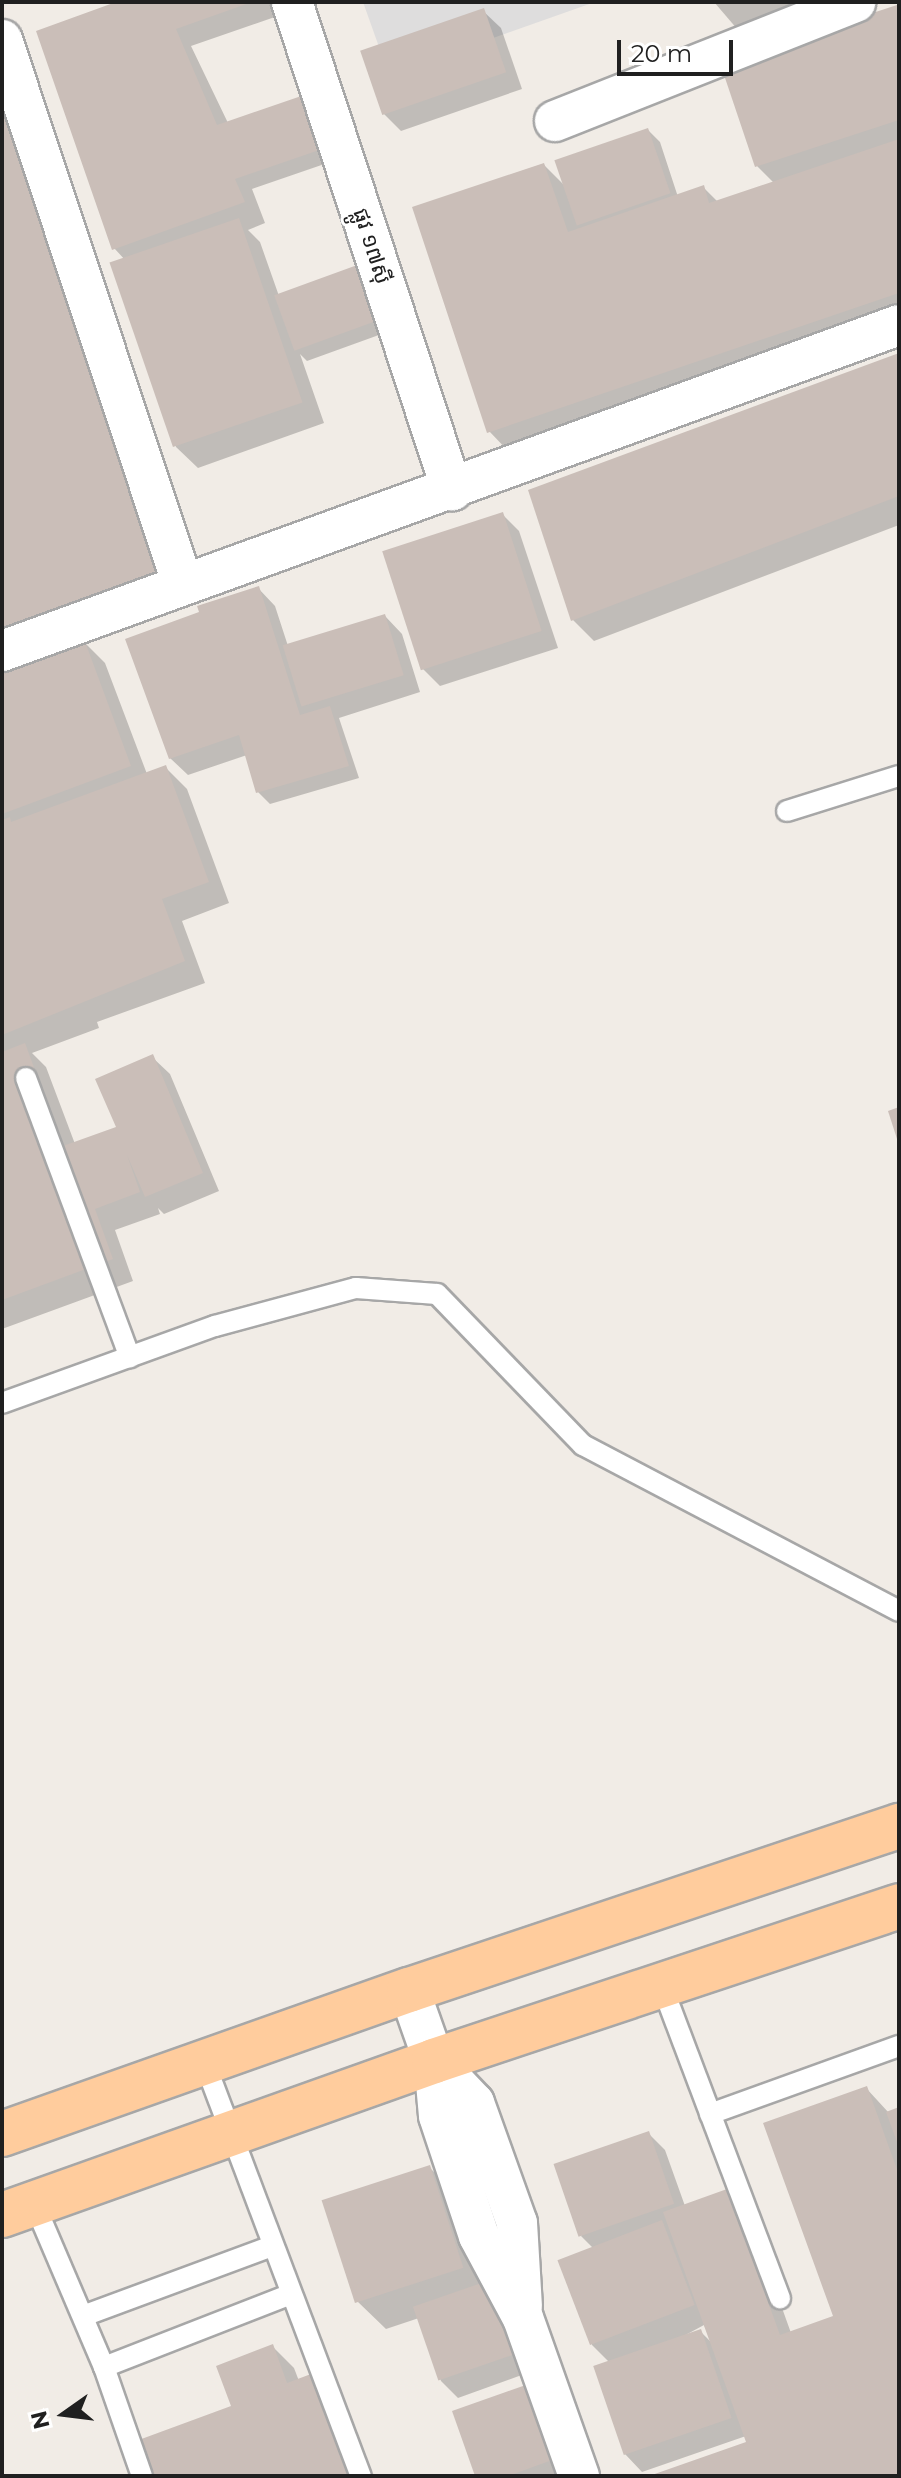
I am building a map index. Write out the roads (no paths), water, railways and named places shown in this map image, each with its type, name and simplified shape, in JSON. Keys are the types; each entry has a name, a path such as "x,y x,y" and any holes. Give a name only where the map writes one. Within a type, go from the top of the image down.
{"main road":[{"path":"2,2134 409,1990 899,1826"},
{"path":"18,2209 434,2061 899,1906"}],"street":[{"name":"ផ្លូវ ១៧ស៊ី","path":"292,2 452,490"},
{"path":"555,121 855,2"},
{"path":"2,40 183,585"},
{"path":"2,651 899,325"},
{"path":"409,1990 434,2061 439,2116 479,2236 523,2318 579,2476"}],"lane":[{"path":"787,811 899,776"},
{"path":"26,1078 130,1357"},
{"path":"2,1403 215,1326 356,1288 437,1294 583,1445 899,1611"},
{"path":"662,1986 780,2298"},
{"path":"710,2114 899,2046"},
{"path":"204,2061 361,2476"},
{"path":"18,2209 83,2316 142,2476"},
{"path":"83,2316 272,2246"},
{"path":"104,2367 291,2294"}]}
